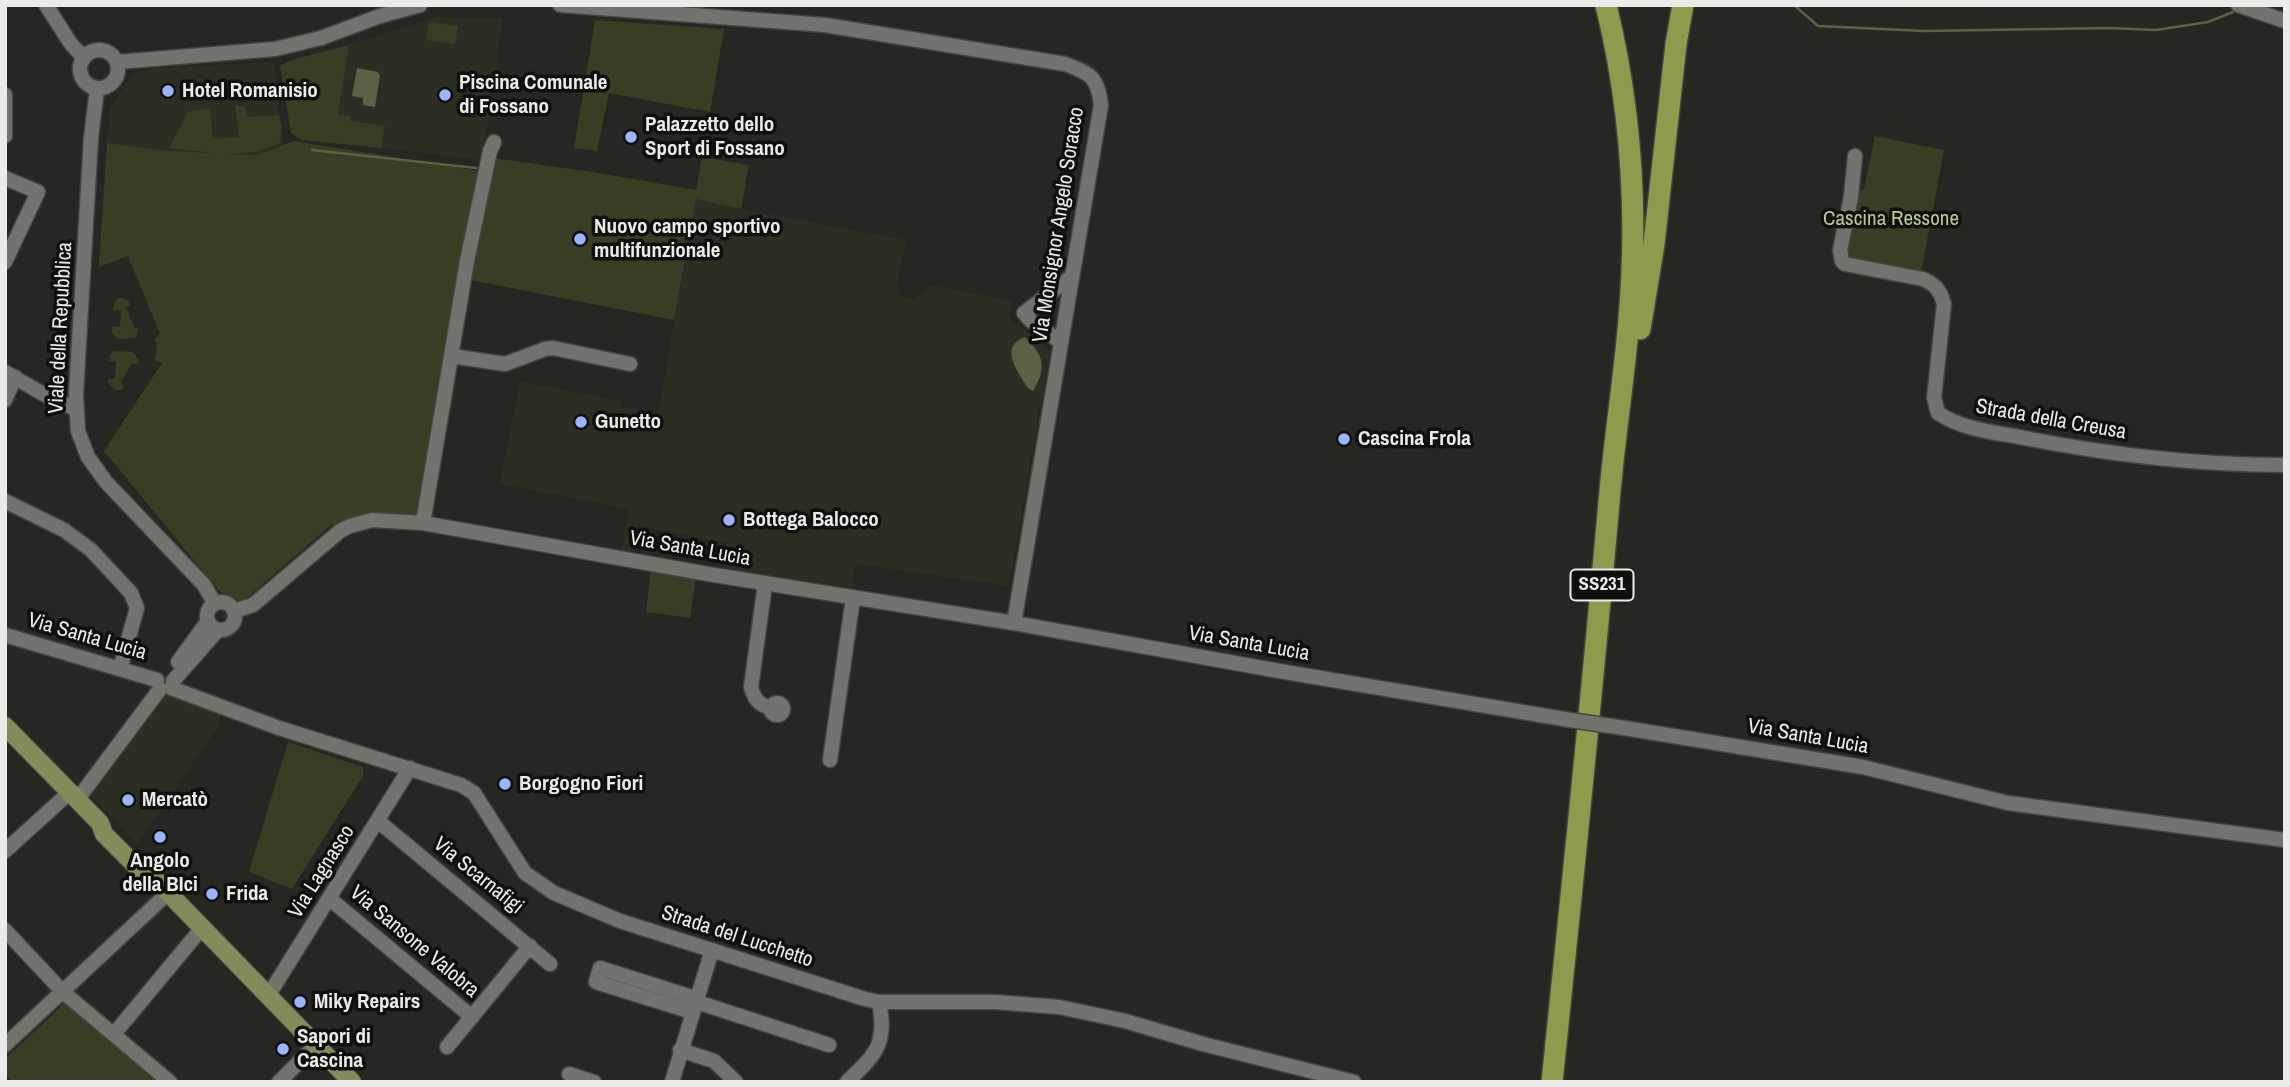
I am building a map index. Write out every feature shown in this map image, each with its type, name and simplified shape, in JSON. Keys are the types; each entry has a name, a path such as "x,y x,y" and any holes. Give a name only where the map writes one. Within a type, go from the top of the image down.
{"highway":[{"path":"1596,5 1612,27"},
{"name":"SS231","path":"1552,1082 1612,470 1630,317 1633,220 1630,146 1612,27 1606,5"},
{"name":"SS231","path":"1565,1082 1640,331 1645,215 1642,142 1638,98 1620,5"},
{"path":"1640,331 1654,244 1676,44 1683,5"}],"main road":[{"path":"5,726 103,826 111,827 148,865 148,872 352,1082"}],"street":[{"path":"48,5 60,27 84,58"},
{"path":"117,62 275,49 321,38 380,16 420,5"},
{"name":"Via Monsignor Angelo Soracco","path":"560,5 825,25 1065,64 1082,70 1095,80 1101,105 1014,623"},
{"path":"2238,5 2285,21"},
{"path":"98,50 112,55 117,62 117,78 112,84 97,89 83,80 80,65 84,58 98,50"},
{"name":"Viale della Repubblica","path":"97,89 91,138 76,409 78,431 88,457 106,482 204,585 215,604"},
{"path":"5,95 5,136"},
{"path":"424,523 480,195 490,151 495,142"},
{"name":"Strada della Creusa","path":"1855,156 1851,197 1840,250 1842,261 1845,264 1923,279 1941,291 1944,304 1934,398 1938,413 1952,423 1970,428 2075,449 2177,461 2285,465"},
{"path":"5,178 38,192 5,262"},
{"path":"1061,342 1024,313 1071,277"},
{"path":"451,356 505,363 553,348 630,364"},
{"path":"5,400 10,374 52,399 76,409"},
{"path":"5,501 64,530 91,550 131,593 137,608 120,669"},
{"name":"Via Santa Lucia","path":"234,611 253,606 340,531 350,526 372,520 424,523 765,584 1014,623 1279,671 1863,767 2008,803 2285,840"},
{"path":"765,584 751,687 757,701 771,707"},
{"path":"830,760 853,598"},
{"path":"226,603 234,611 231,625 225,629 213,625 208,611 215,604 226,603"},
{"path":"5,850 74,796 183,657 213,625"},
{"name":"Via Santa Lucia","path":"5,635 165,682"},
{"name":"Strada del Lucchetto","path":"165,682 279,728 461,785 474,793 525,873 554,893 620,921 823,987 879,1002 995,1002 1059,1007 1125,1021 1203,1044 1354,1082"},
{"name":"Via Lagnasco","path":"268,996 410,768"},
{"name":"Via Scarnafigi","path":"377,821 550,964"},
{"path":"5,1045 168,893"},
{"name":"Via Sansone Valobra","path":"330,899 472,1017"},
{"path":"114,1034 202,928"},
{"path":"5,930 63,992 170,1082"},
{"path":"447,1047 530,946"},
{"path":"672,1082 712,950"},
{"path":"696,1004 596,982 600,968 696,1004 830,1045"},
{"path":"847,1082 881,1041 883,1021 879,1002"},
{"path":"279,1082 316,1045"},
{"path":"680,1050 714,1061 736,1082"},
{"path":"569,1074 594,1082"}],"shaded area":[{"path":"436,17 503,18 483,160 381,148 385,126 350,121 338,114 349,45"},
{"path":"274,62 284,149 257,155 227,156 107,143 110,109 128,80 138,72 154,68"},
{"path":"357,68 378,72 380,76 375,107 363,105 363,98 352,96"},
{"path":"696,199 906,240 896,294 915,300 930,285 1012,301 1009,318 1050,351 1009,586 856,564 852,588 723,568 727,543 638,526 633,551 621,551 629,509 499,484 520,381 621,401 621,407 658,413"},
{"path":"1025,337 1036,350 1042,368 1033,391 1020,375 1011,353 1017,341"},
{"path":"165,690 219,711 220,723 138,844 91,796"}],"green space":[{"path":"595,20 724,29 710,112 609,93 597,151 574,148"},
{"path":"429,22 458,26 455,44 426,40"},
{"path":"349,45 338,114 351,116 351,121 385,126 381,148 302,140 291,133 280,66 302,57"},
{"path":"235,105 245,107 248,117 279,115 282,130 279,144 254,152 227,154 257,155 294,141 479,171 419,517 370,514 331,525 242,602 219,591 104,451 162,363 154,360 157,351 155,338 160,334 128,256 99,267 107,143 168,151 215,153 169,148 188,112 210,108 213,139 239,137"},
{"name":"Cascina Ressone","path":"1875,136 1944,150 1921,273 1844,258 1858,192 1864,189"},
{"name":"Nuovo campo sportivo multifunzionale","path":"702,157 749,165 741,209 696,199 674,320 470,280 493,158 696,190"},
{"path":"121,297 128,300 130,305 126,307 135,329 139,327 136,338 118,339 112,334 112,327 120,326 121,310 113,310 116,300"},
{"path":"113,351 133,352 139,360 137,364 132,363 121,382 125,386 121,390 114,390 108,382 108,379 115,379 116,362 109,361"},
{"path":"651,569 696,577 690,618 646,612"},
{"path":"288,742 363,767 363,776 292,889 249,872"},
{"path":"68,1000 110,1034 106,1038 111,1042 115,1039 160,1082 12,1082 5,1074 5,1059"}],"waterway":[{"path":"1794,5 1818,26 1924,31 2109,28 2156,30 2208,22 2238,10"},
{"path":"312,150 476,168"}],"place":[{"name":"Hotel Romanisio","path":"168,91"},
{"name":"Piscina Comunale di Fossano","path":"445,95"},
{"name":"Palazzetto dello Sport di Fossano","path":"631,137"},
{"name":"Nuovo campo sportivo multifunzionale","path":"580,239"},
{"name":"Gunetto","path":"581,422"},
{"name":"Cascina Frola","path":"1344,439"},
{"name":"Bottega Balocco","path":"729,520"},
{"name":"Borgogno Fiori","path":"505,784"},
{"name":"Mercatò","path":"128,800"},
{"name":"Angolo della BIci","path":"160,837"},
{"name":"Frida","path":"212,894"},
{"name":"Miky Repairs","path":"300,1002"},
{"name":"Sapori di Cascina","path":"283,1049"}]}
